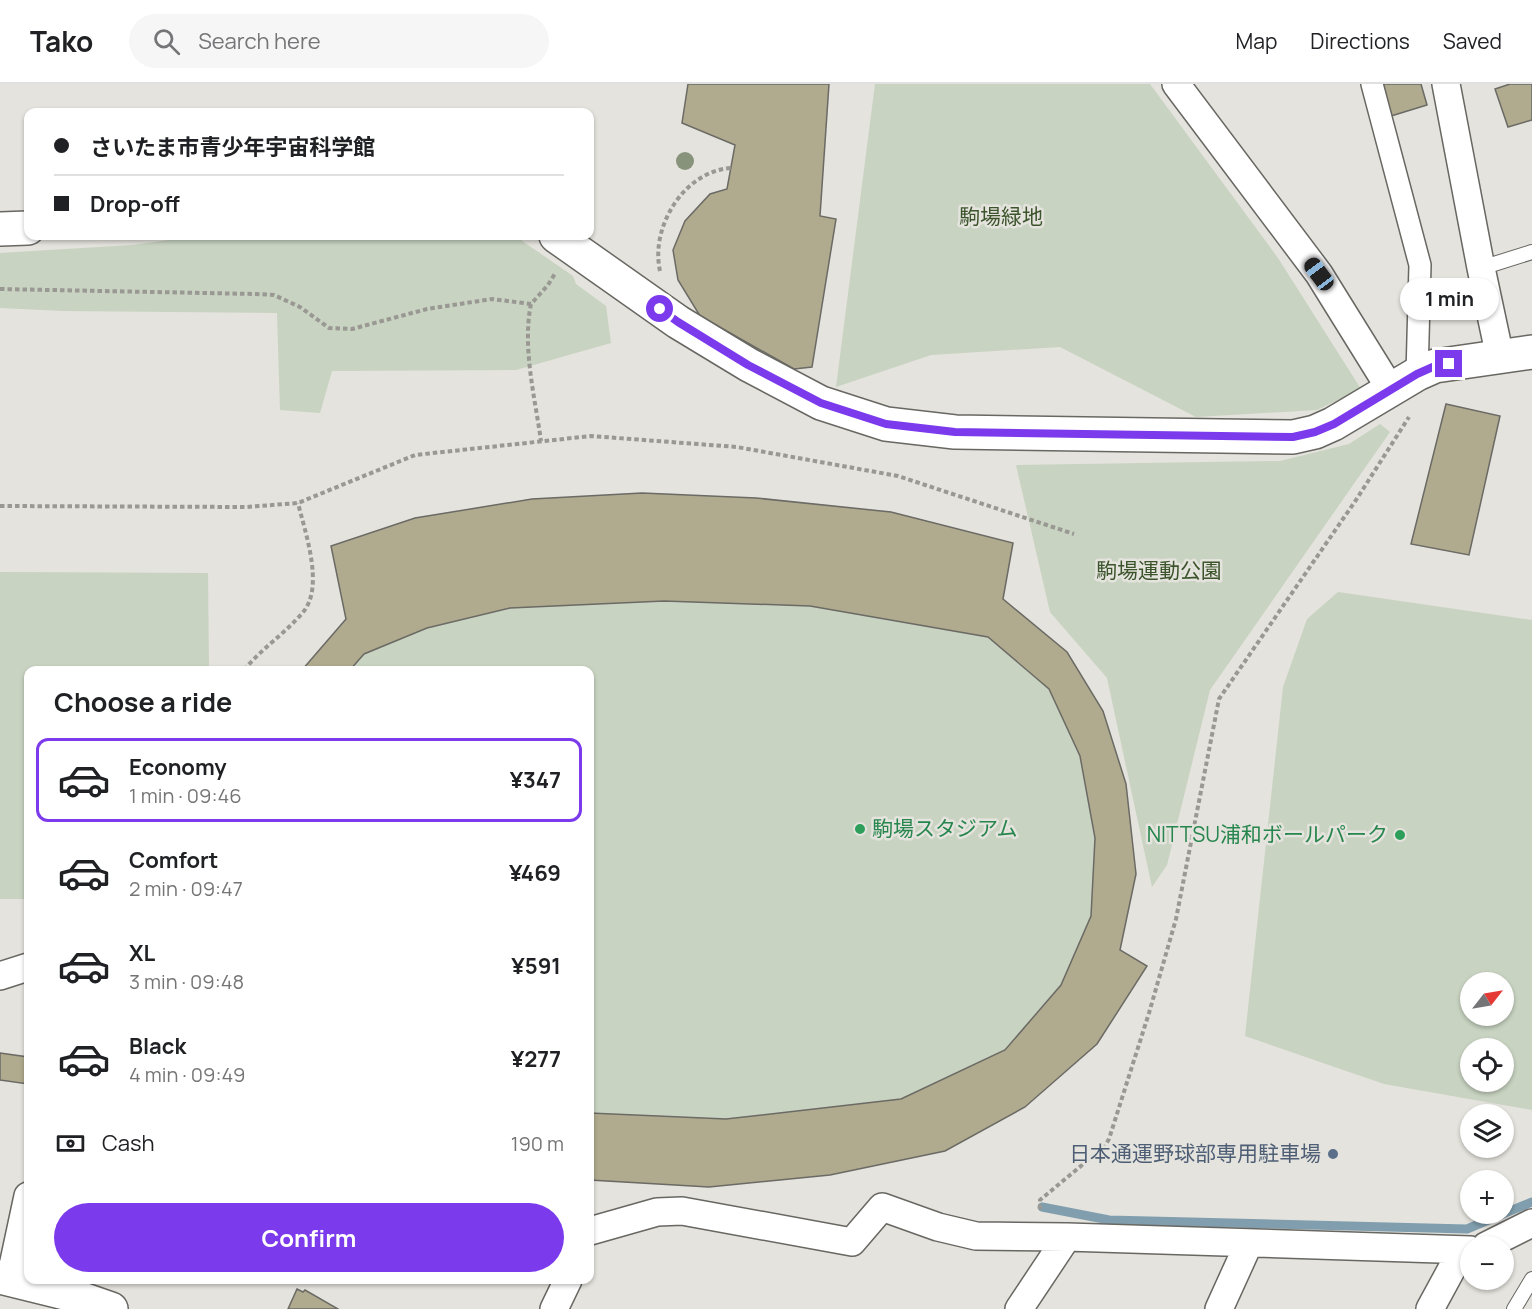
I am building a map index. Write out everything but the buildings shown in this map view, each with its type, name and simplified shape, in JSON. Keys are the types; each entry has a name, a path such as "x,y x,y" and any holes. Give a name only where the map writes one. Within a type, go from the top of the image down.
{"main road":[{"path":"0,229 24,228"},
{"path":"562,240 678,322 748,365 821,403 886,424 955,432 1293,437 1315,432 1334,424 1435,366 1532,352"},
{"path":"5,1279 24,1283"},
{"path":"26,1284 65,1293 111,1309"}],"street":[{"path":"1176,84 1319,274 1404,382"},
{"path":"1372,84 1420,264 1404,382"},
{"path":"1446,84 1500,357"},
{"path":"0,976 24,968"},
{"path":"594,1231 657,1212 681,1211 852,1242 882,1207 938,1227 976,1236 1460,1249"},
{"path":"5,1279 24,1210"},
{"path":"1502,1236 1532,1223"},
{"path":"1019,1309 1067,1237"},
{"path":"1219,1309 1249,1243"},
{"path":"1430,1309 1460,1267"},
{"path":"554,1309 566,1284"}],"lane":[{"path":"1481,268 1532,252"},
{"path":"1514,1309 1532,1279"}],"path":[{"path":"661,275 658,263 659,241 671,208 694,183 719,169 731,168"},
{"path":"541,441 527,346 527,321 531,304 548,285"},
{"path":"0,289 274,295 300,308 329,328 352,329 427,309 492,299 531,304"},
{"path":"1041,1218 1040,1200 1105,1146 1109,1139 1176,919 1219,699 1356,500 1409,417 1414,405 1404,382"},
{"path":"0,506 246,507 298,502 415,455 591,436 737,447 898,476 1074,534"},
{"path":"248,666 305,610 314,588 310,556 298,502"}],"green space":[{"name":"駒場緑地","path":"875,84 1150,84 1278,258 1361,389 1317,410 1196,417 1060,347 931,355 836,387"},
{"path":"169,240 521,240 573,276 576,284 606,306 611,343 516,370 332,371 320,413 280,410 277,313 64,311 0,308 0,253 132,245"},
{"name":"駒場運動公園","path":"1380,424 1390,432 1210,690 1167,865 1152,887 1107,678 1050,612 1016,465 1280,461 1349,444"},
{"name":"駒場スタジアム","path":"642,493 756,498 891,512 1013,543 1003,599 1067,652 1103,711 1126,784 1136,874 1120,950 1147,966 1097,1044 1025,1107 945,1151 830,1175 709,1187 594,1180 594,666 305,666 346,619 331,546 415,518 532,499"},
{"path":"0,572 208,573 209,666 24,666 24,899 0,899"},
{"name":"NITTSU浦和ボールパーク","path":"1338,592 1532,620 1532,1110 1514,1107 1514,1104 1498,1104 1384,1084 1245,1036 1283,687 1307,619"}],"waterway":[{"path":"1042,1207 1109,1220 1467,1229 1532,1202"}],"place":[{"name":"駒場スタジアム","path":"860,829"},
{"name":"NITTSU浦和ボールパーク","path":"1400,835"},
{"name":"日本通運野球部専用駐車場","path":"1333,1154"}],"route":[{"path":"660,309 748,365 821,403 886,424 955,432 1293,437 1315,432 1334,424 1417,374 1435,366 1449,364"}]}
